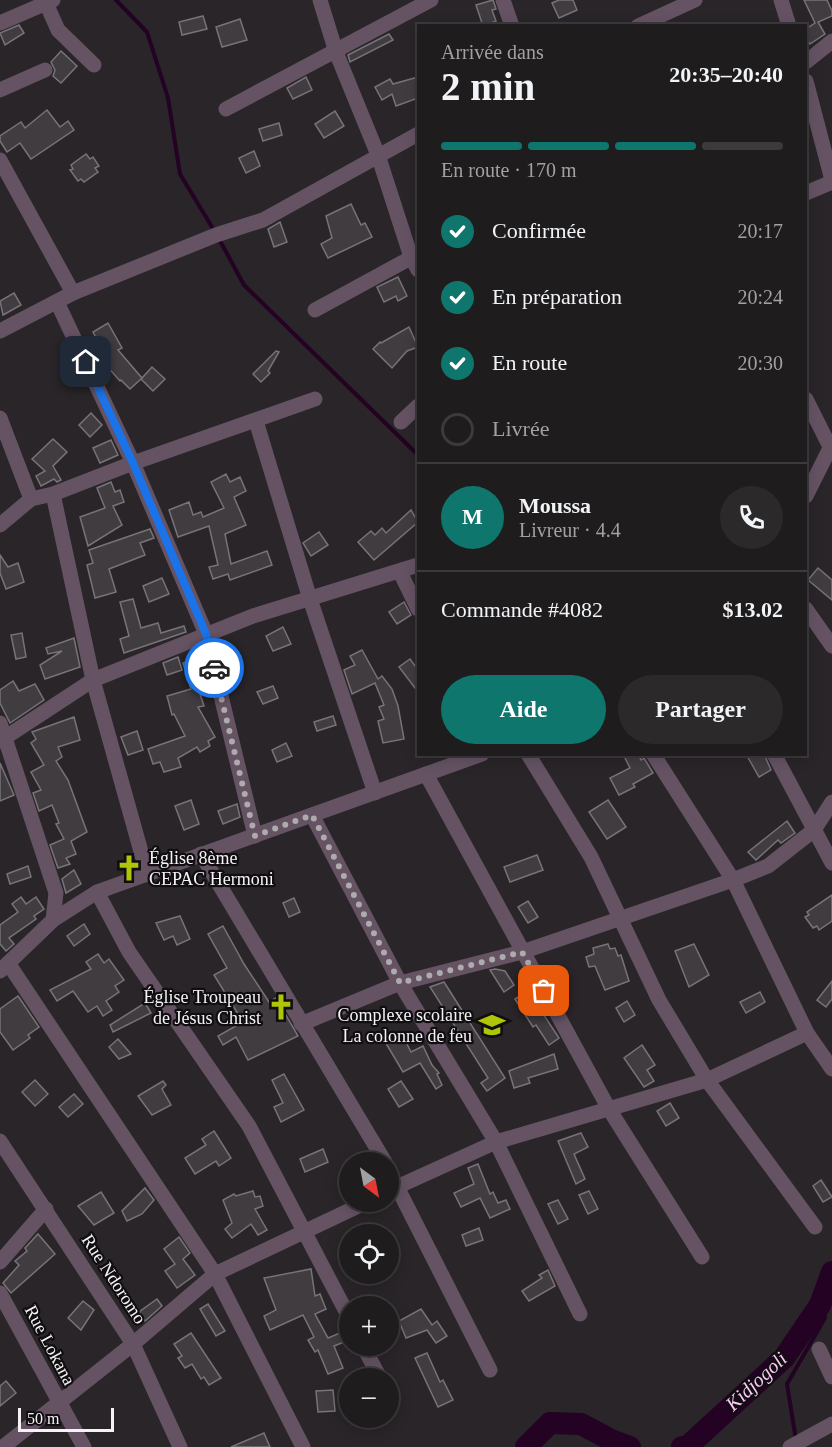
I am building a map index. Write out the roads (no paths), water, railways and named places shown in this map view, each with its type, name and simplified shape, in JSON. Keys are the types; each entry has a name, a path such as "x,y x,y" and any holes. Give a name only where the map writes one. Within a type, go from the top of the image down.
{"street":[{"path":"315,310 416,260 378,155 336,52 320,0"},
{"path":"226,109 431,0"},
{"path":"502,0 511,24"},
{"path":"642,24 695,0"},
{"path":"781,0 788,24"},
{"path":"0,23 49,2 58,30 94,65"},
{"path":"807,61 832,41"},
{"path":"0,90 45,70"},
{"path":"807,85 832,181 807,193"},
{"path":"0,331 73,293 216,235 263,220 417,135"},
{"path":"0,160 73,293"},
{"path":"57,302 133,463 206,634 255,836"},
{"path":"0,525 31,499 53,494 133,463 315,399"},
{"path":"807,401 832,448 807,494"},
{"path":"401,422 417,407"},
{"path":"0,418 31,499"},
{"path":"256,421 310,599 375,794"},
{"path":"53,494 93,680 147,873"},
{"path":"2,740 93,680 206,634 417,565"},
{"path":"400,572 417,607"},
{"path":"807,610 832,646"},
{"path":"0,723 2,740 56,893 53,920"},
{"path":"303,1447 215,1274 4,967 53,920 97,892 375,794 474,756"},
{"path":"529,756 591,857 659,1000 707,1080 814,1227"},
{"path":"654,756 733,880 807,1033 826,1046 832,1070"},
{"path":"775,756 832,863"},
{"path":"426,774 609,1109 702,1257"},
{"path":"301,1024 400,983 522,952 621,920 768,866 814,830 832,802"},
{"path":"312,815 400,983 496,1142 580,1314"},
{"path":"201,854 379,1152"},
{"path":"97,892 129,952 249,1126 339,1298"},
{"path":"399,1187 496,1142 707,1080 807,1033"},
{"name":"Rue Ndoromo","path":"0,1141 133,1344 180,1447"},
{"path":"399,1198 490,1370"},
{"path":"0,1262 46,1209"},
{"path":"3,1447 133,1344 215,1274 345,1212"},
{"name":"Rue Lokana","path":"0,1293 84,1447"},
{"path":"819,1349 832,1377"},
{"path":"790,1447 832,1424"}],"waterway":[{"path":"116,0 147,32 168,98 180,174 215,232"},
{"path":"219,239 244,285 417,454"},
{"name":"Kidjogoli","path":"682,1447 688,1446 784,1358 820,1305 832,1272"},
{"path":"796,1440 787,1384 825,1318 820,1305"},
{"name":"Kidjogoli","path":"526,1447 550,1423 581,1424 630,1447"}],"place":[{"name":"Église 8ème CEPAC Hermoni","path":"129,868"},
{"name":"Église Troupeau de Jésus Christ","path":"281,1007"},
{"name":"Complexe scolaire La colonne de feu","path":"492,1025"}]}
